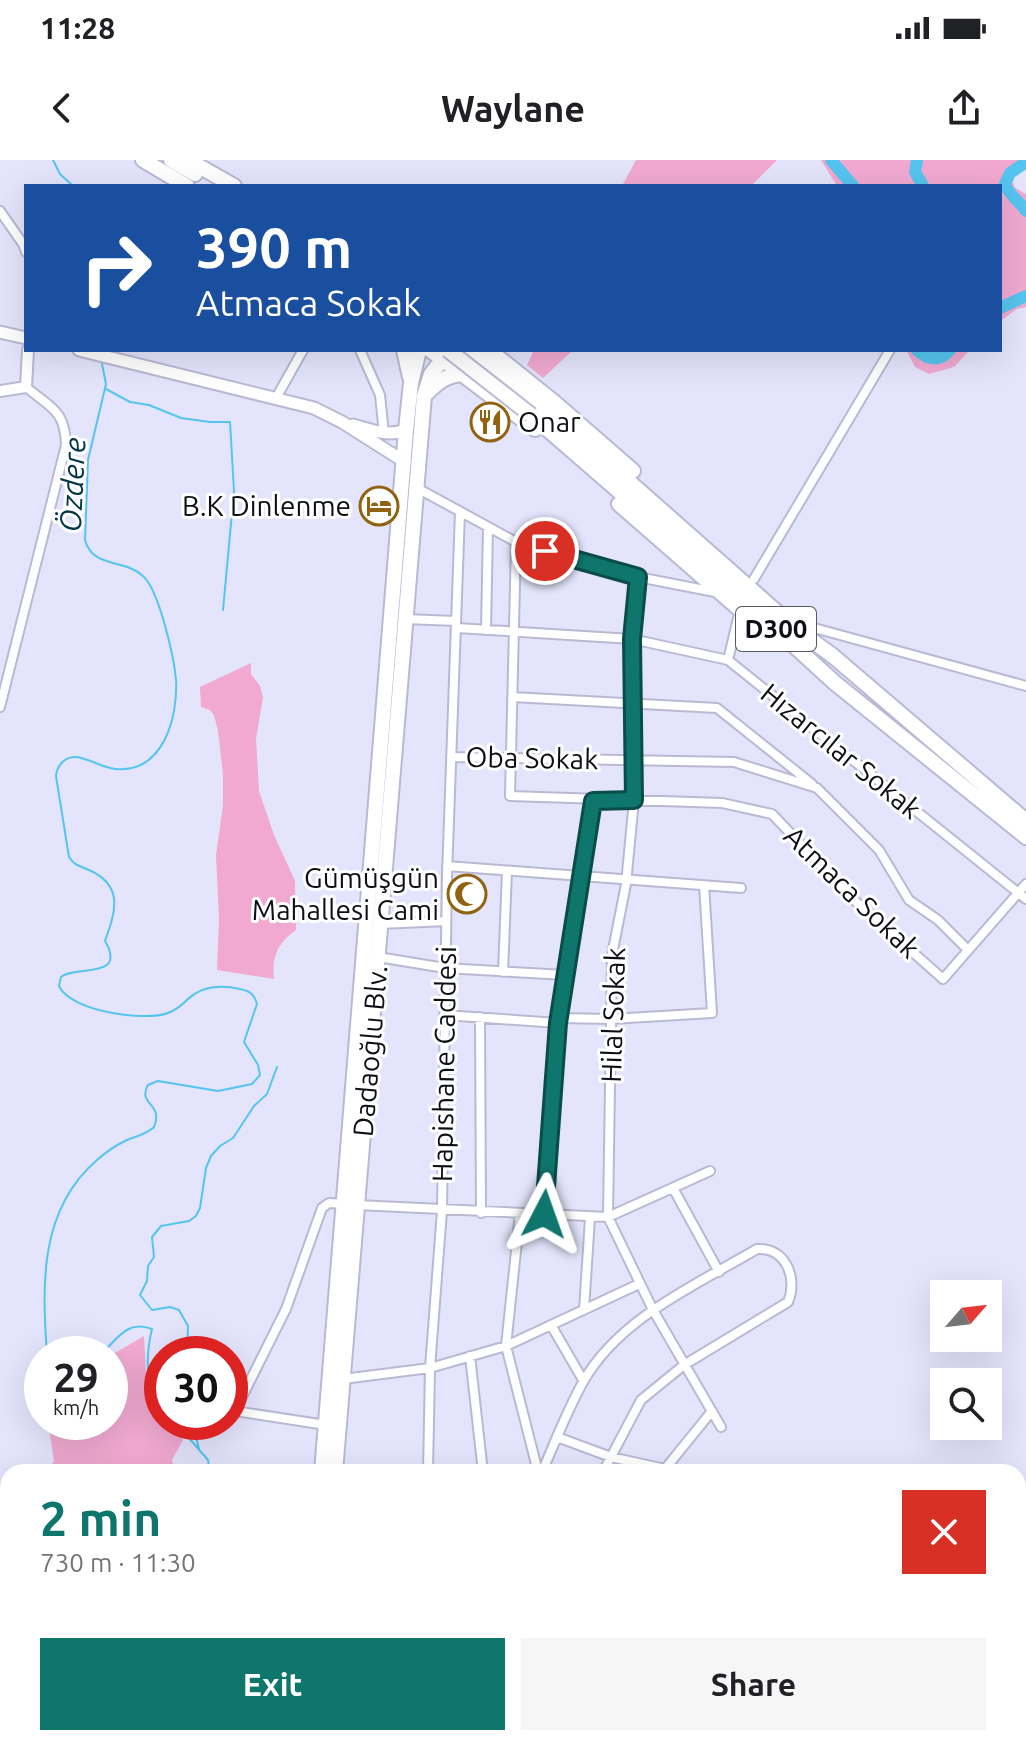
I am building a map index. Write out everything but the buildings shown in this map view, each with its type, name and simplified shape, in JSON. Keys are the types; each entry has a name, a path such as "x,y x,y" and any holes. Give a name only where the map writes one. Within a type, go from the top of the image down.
{"highway":[{"path":"135,160 170,184"},
{"path":"143,160 184,184"},
{"path":"171,160 213,184"},
{"path":"188,160 230,184"},
{"path":"404,352 411,383"},
{"name":"Dadaoğlu Blv.","path":"336,1464 343,1379 350,1205 406,430 411,383 419,352"},
{"path":"442,352 463,374 527,422 795,658 835,683"},
{"name":"Dadaoğlu Blv.","path":"323,1464 378,957 424,396 442,352"},
{"name":"D300","path":"442,352 535,410 796,629 833,656 1026,821"},
{"name":"D300","path":"471,352 835,683 1026,837"},
{"path":"491,352 555,403 807,626 833,656"},
{"path":"424,396 440,381 451,375 463,374"}],"main road":[{"path":"0,332 24,338"},
{"path":"90,352 116,355 314,408 405,462"},
{"path":"342,422 384,434 406,430"}],"street":[{"path":"0,211 24,247"},
{"path":"26,387 28,352"},
{"path":"276,398 302,352"},
{"path":"361,352 380,395 384,434"},
{"path":"754,579 889,352"},
{"path":"0,391 26,387 62,417 66,445 0,707"},
{"path":"416,487 516,542 638,577 721,593"},
{"name":"Hapishane Caddesi","path":"428,1464 430,1368 442,1211 447,866 460,512"},
{"path":"486,630 488,527"},
{"path":"510,758 516,542"},
{"name":"Hilal Sokak","path":"638,577 632,639 634,800 626,879 612,955 608,1217 639,1284 721,1427"},
{"path":"728,660 740,610"},
{"name":"Hızarcılar Sokak","path":"405,619 486,630 632,639 728,660 1026,899"},
{"path":"807,626 1026,686"},
{"path":"512,697 717,708 817,788"},
{"name":"Oba Sokak","path":"451,757 734,762 817,788 879,850 909,900 938,920 968,950"},
{"name":"Atmaca Sokak","path":"510,758 510,796 722,803 772,814 854,900 943,979 968,950"},
{"path":"544,1214 559,1020 593,801"},
{"path":"447,866 741,888"},
{"path":"503,972 507,871"},
{"path":"968,950 1026,884"},
{"path":"444,1015 559,1020 712,1013 704,885"},
{"path":"380,924 446,921"},
{"path":"378,957 445,968 565,975"},
{"path":"480,1017 481,1213"},
{"path":"326,1425 235,1411 286,1309 322,1208 329,1203 608,1217 710,1171"},
{"path":"673,1188 719,1272"},
{"path":"520,1213 506,1346 538,1464"},
{"path":"584,1310 590,1218"},
{"path":"544,1464 583,1380 610,1346 653,1310 757,1249 769,1250 785,1262 791,1272 793,1287 788,1302 684,1365 641,1400 607,1464"},
{"path":"343,1379 430,1368 506,1346 639,1284"},
{"path":"551,1325 583,1380"},
{"path":"470,1356 482,1464"},
{"path":"669,1464 712,1411"},
{"path":"557,1437 611,1457 642,1464"}],"shaded area":[{"path":"636,160 777,160 753,184 623,184"},
{"path":"821,160 1026,160 1026,170 1014,175 1012,180 1015,188 1026,194 1026,307 1017,309 1002,320 1002,184 836,184"},
{"path":"533,352 571,352 543,378 527,365"},
{"path":"907,352 968,352 954,367 929,374 915,367"},
{"path":"251,663 251,674 260,686 263,697 256,739 259,791 274,835 295,881 296,930 277,951 274,979 217,970 219,919 216,855 223,805 223,775 214,715 201,707 200,687"},
{"path":"144,1336 144,1440 183,1440 172,1460 173,1464 52,1464 51,1440 128,1440 128,1345"}],"waterway":[{"name":"Özdere","path":"53,160 60,174 71,184"},
{"path":"831,160 851,184"},
{"path":"917,160 915,172 922,184"},
{"path":"1026,162 1010,173 1005,184 1026,211"},
{"path":"1002,307 1026,296"},
{"path":"920,352 934,358 947,352"},
{"name":"Özdere","path":"46,1336 45,1275 54,1225 78,1180 97,1160 119,1144 154,1127 156,1113 146,1097 148,1085 158,1081 218,1091 252,1084 260,1075 258,1065 244,1042 257,1004 253,995 246,991 213,987 194,994 171,1012 142,1016 92,1008 66,995 59,986 61,977 96,969 110,961 105,941 114,901 113,892 100,876 69,857 56,776 58,769 64,760 71,757 116,769 132,768 146,762 165,740 176,694 169,641 149,584 135,570 95,555 85,540 88,460 106,384 101,359"},
{"path":"106,389 130,402 149,405 181,418 230,422 234,491 223,610"},
{"path":"188,1336 188,1326 179,1310 170,1307 152,1310 140,1295 147,1281 148,1266 154,1257 152,1237 161,1226 189,1221 196,1216 211,1156 233,1138 254,1106 267,1094 277,1067"},
{"name":"Özdere","path":"119,1336 136,1327 152,1329 151,1336"},
{"name":"Özdere","path":"191,1440 209,1464"},
{"path":"197,1440 199,1449"}],"place":[{"name":"Onar","path":"490,422"},
{"name":"B.K Dinlenme","path":"379,506"},
{"name":"Gümüşgün Mahallesi Cami","path":"467,894"}],"route":[{"path":"544,1214 558,1023 593,801 634,800 632,639 638,577 545,551"}]}
